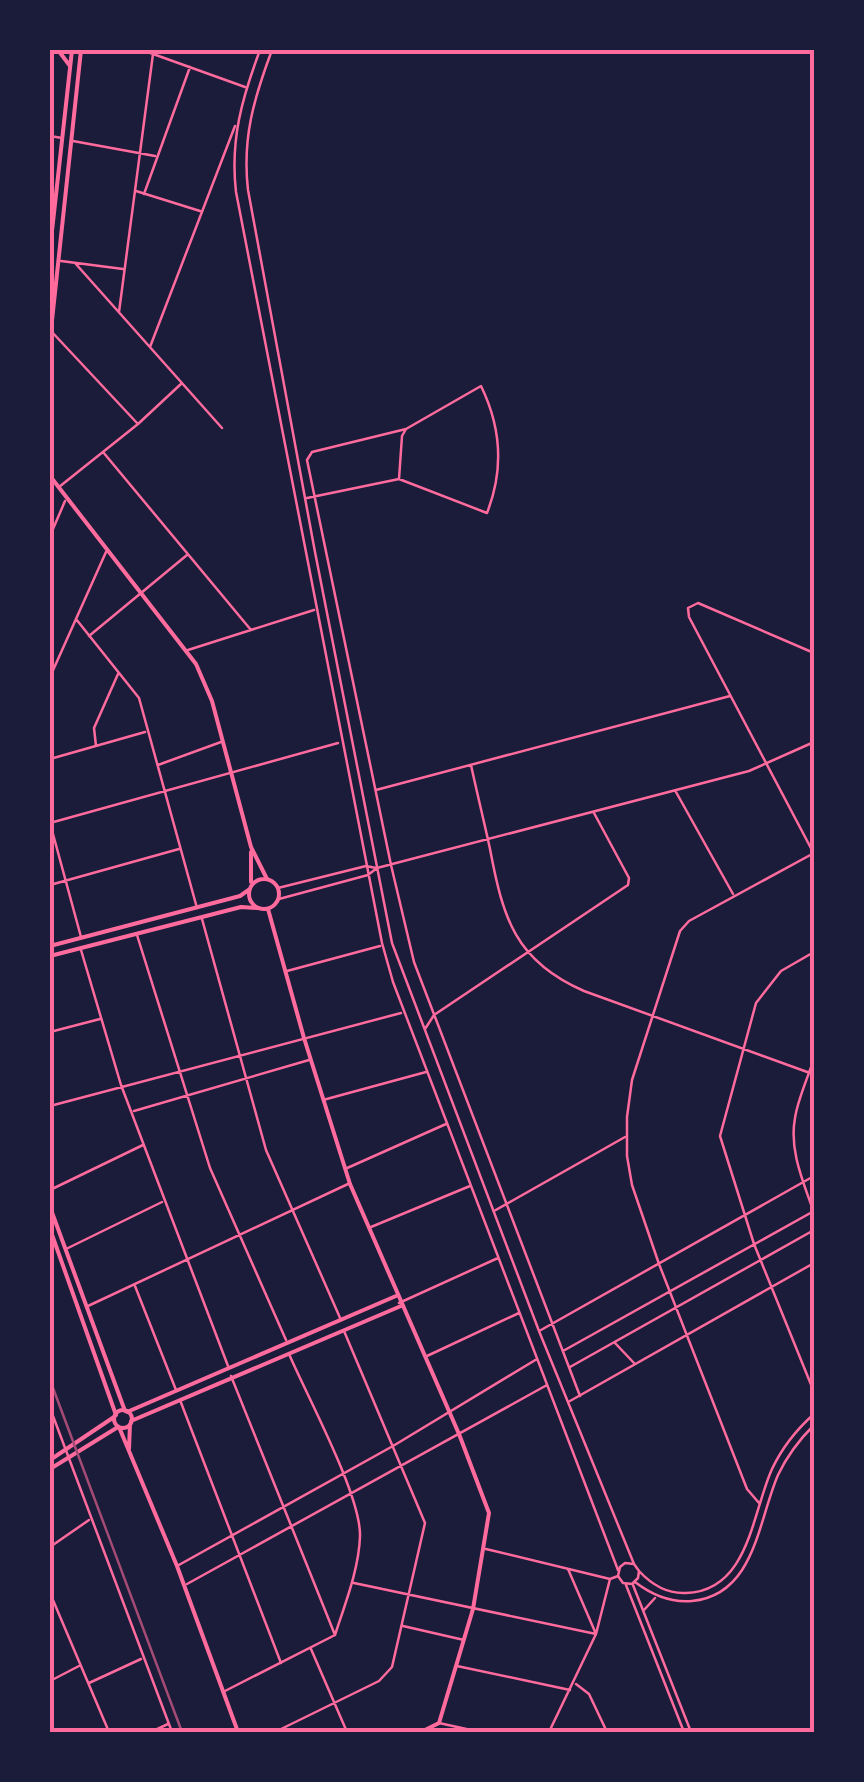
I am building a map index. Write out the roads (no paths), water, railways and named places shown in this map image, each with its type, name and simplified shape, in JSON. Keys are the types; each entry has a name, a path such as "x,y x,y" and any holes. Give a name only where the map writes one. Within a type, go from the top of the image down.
{"street":[{"path":"58,50 72,70"},
{"path":"50,249 72,50"},
{"path":"50,339 81,50"},
{"path":"142,50 246,87"},
{"path":"164,58 165,50"},
{"path":"150,347 260,50"},
{"path":"272,50 250,110 246,166 392,943 539,1332 639,1572 653,1584 672,1592 696,1592 716,1586 738,1562 782,1450 814,1414"},
{"path":"119,312 153,54"},
{"path":"144,194 190,67"},
{"path":"237,120 234,156 238,203 382,945 618,1576 626,1584 684,1732"},
{"path":"50,136 63,138"},
{"path":"73,141 158,156"},
{"path":"135,191 202,212"},
{"path":"59,261 124,270"},
{"path":"75,263 222,428"},
{"path":"52,331 138,424"},
{"path":"58,488 138,424 182,382"},
{"path":"306,498 317,497 398,478 487,513 497,480 496,430 482,386 406,429 310,453 308,460 317,497 390,864 408,938 580,1396"},
{"path":"398,478 406,429"},
{"path":"103,452 251,630"},
{"path":"50,477 187,650 204,680 251,847 268,879 278,888 279,899"},
{"path":"50,536 66,499"},
{"path":"50,677 106,550"},
{"path":"89,636 188,554"},
{"path":"760,1503 746,1489 659,1264 630,1175 626,1137 632,1080 680,930 689,921 814,853 689,616 692,604 698,603 814,653"},
{"path":"187,650 315,610"},
{"path":"76,619 139,698 197,908"},
{"path":"96,747 94,728 119,673"},
{"path":"375,790 732,696"},
{"path":"50,758 148,731"},
{"path":"157,765 222,741"},
{"path":"82,938 50,823 341,742"},
{"path":"50,956 241,907 268,909 279,899 368,875 390,864 766,765 814,742"},
{"path":"471,765 502,908 512,932 528,953 575,988 810,1072"},
{"path":"676,790 734,896"},
{"path":"424,1031 434,1015 628,885 630,878 594,812"},
{"path":"251,847 250,900 257,908"},
{"path":"50,885 180,849"},
{"path":"278,888 366,866 377,868"},
{"path":"50,946 240,896 256,881 268,879"},
{"path":"268,909 350,1184 490,1513 473,1608 439,1723"},
{"path":"201,917 266,1150 341,1320"},
{"path":"136,934 210,1168 288,1344"},
{"path":"285,971 382,945"},
{"path":"80,949 120,1086 229,1369"},
{"path":"814,952 781,970 764,990 750,1018 720,1136 743,1216 814,1392"},
{"path":"50,1106 404,1012"},
{"path":"417,1014 434,1015"},
{"path":"50,1032 102,1019"},
{"path":"563,1351 814,1211 795,1151 794,1125 814,1058"},
{"path":"131,1112 310,1059"},
{"path":"323,1100 428,1072"},
{"path":"345,1169 448,1123"},
{"path":"494,1212 626,1137"},
{"path":"50,1190 145,1144"},
{"path":"539,1332 814,1176"},
{"path":"86,1307 350,1184"},
{"path":"368,1229 472,1185"},
{"path":"66,1249 164,1202"},
{"path":"50,1207 131,1423 128,1443 132,1464"},
{"path":"50,1229 132,1464 177,1566 238,1732"},
{"path":"569,1368 814,1230"},
{"path":"50,1469 119,1427 180,1398 400,1305 499,1257"},
{"path":"568,1402 814,1263"},
{"path":"135,1286 177,1391"},
{"path":"50,1460 115,1416 396,1296"},
{"path":"424,1357 521,1312"},
{"path":"275,1732 380,1681 392,1667 425,1522 344,1329"},
{"path":"614,1342 636,1365"},
{"path":"224,1692 335,1635 352,1582 360,1534 351,1492 288,1352"},
{"path":"177,1566 394,1446 539,1358"},
{"path":"231,1376 335,1635"},
{"path":"184,1586 549,1384"},
{"path":"180,1398 282,1664"},
{"path":"50,1408 172,1732"},
{"path":"626,1584 633,1583 678,1601 701,1600 737,1578 751,1555 782,1468 814,1425"},
{"path":"50,1547 90,1520"},
{"path":"486,1549 610,1579 618,1576"},
{"path":"618,1570 625,1563 634,1564"},
{"path":"568,1568 596,1634"},
{"path":"639,1572 633,1583 690,1732"},
{"path":"548,1732 572,1690 596,1634 610,1579"},
{"path":"352,1582 596,1634"},
{"path":"50,1593 109,1732"},
{"path":"644,1612 658,1596"},
{"path":"402,1626 464,1640"},
{"path":"311,1648 348,1732"},
{"path":"88,1684 143,1658"},
{"path":"50,1681 80,1666"},
{"path":"457,1666 572,1690"},
{"path":"574,1682 589,1694 607,1732"},
{"path":"151,1732 169,1723"},
{"path":"421,1732 439,1723 480,1732"}],"tram line":[{"path":"50,1380 182,1732"}]}
